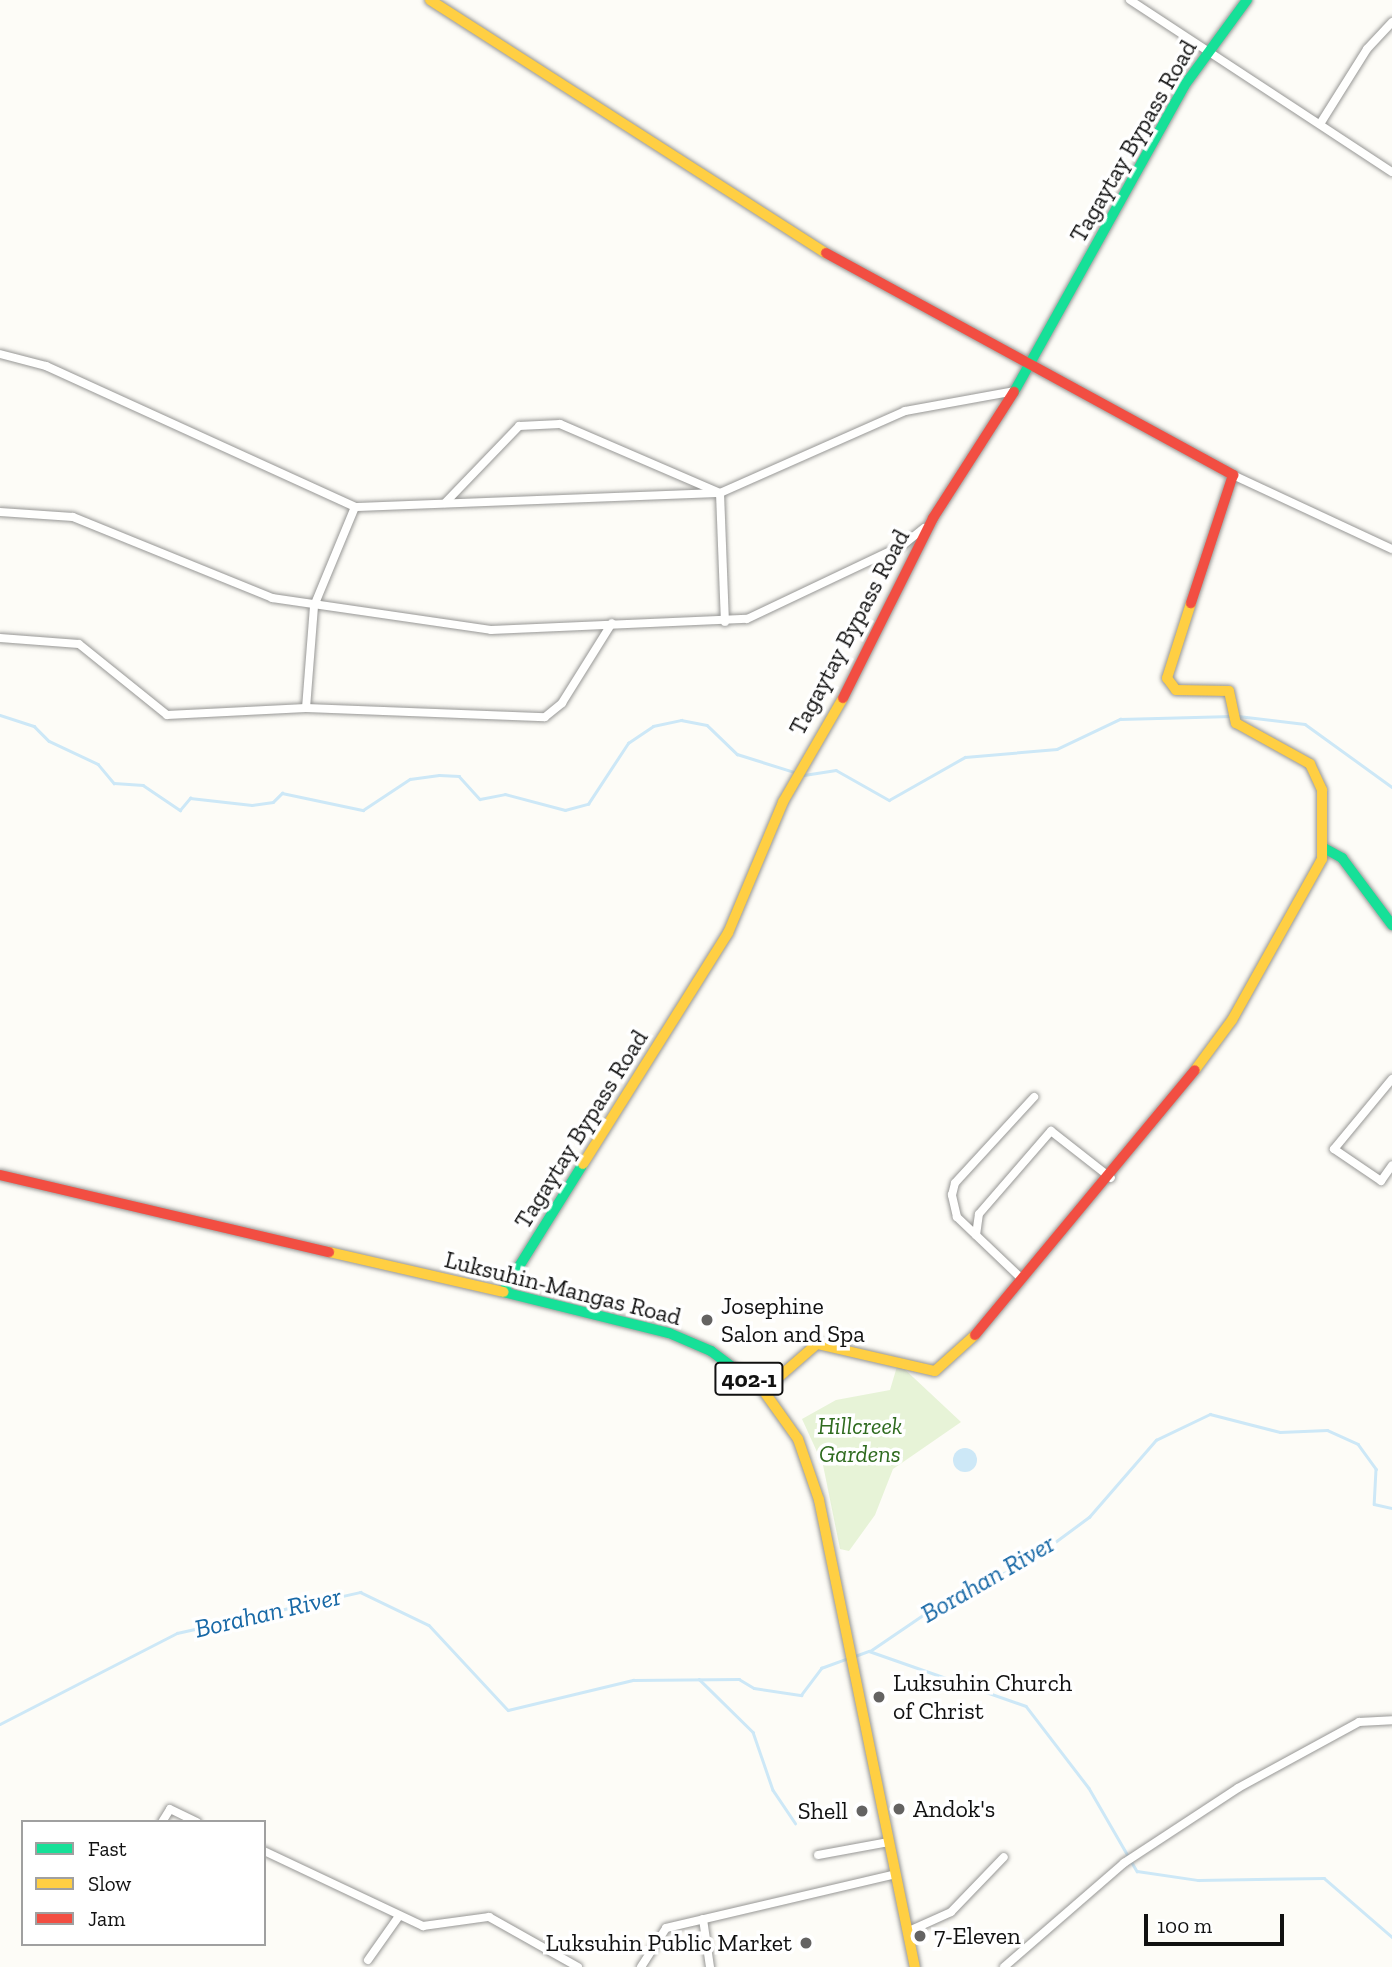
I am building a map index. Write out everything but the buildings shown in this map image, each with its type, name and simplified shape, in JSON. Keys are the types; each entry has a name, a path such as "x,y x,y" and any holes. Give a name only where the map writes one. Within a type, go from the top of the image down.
{"main road":[{"path":"430,0 777,225 1029,369 1233,475 1167,678 1176,690 1222,688 1233,696 1236,723 1310,765 1322,790 1324,848 1232,1020 1111,1178 943,1369 824,1343 764,1390"},
{"name":"Tagaytay Bypass Road","path":"503,1292 728,933 783,802 933,518 1029,369 1210,49 1247,0"},
{"path":"1324,848 1342,858 1392,925"},
{"name":"Luksuhin-Mangas Road","path":"0,1175 669,1333 711,1351 764,1390 811,1469 840,1620 915,1967"}],"street":[{"path":"1130,0 1210,49 1392,172"},
{"path":"1320,124 1367,50 1392,22"},
{"path":"0,354 46,366 355,507 720,493 905,411 1015,391"},
{"path":"445,503 528,423 560,424 720,493"},
{"path":"1233,475 1392,549"},
{"path":"720,493 724,622"},
{"path":"306,708 314,606 355,507"},
{"path":"0,512 73,517 239,589 314,606 477,629 612,623 724,622 765,613 901,547 933,518"},
{"path":"0,638 79,644 167,715 306,708 545,717 562,703 612,623"},
{"path":"1392,1079 1334,1149 1381,1181 1392,1165"},
{"path":"1022,1279 976,1235 952,1206 955,1183 1034,1097"},
{"path":"976,1235 979,1214 1051,1131 1111,1178"},
{"path":"1004,1967 1137,1854 1359,1722 1392,1720"},
{"path":"163,1820 170,1809 193,1820"},
{"path":"818,1855 889,1842"},
{"path":"266,1852 399,1916 436,1928 485,1916 578,1967"},
{"path":"909,1931 951,1912 1004,1857"},
{"path":"641,1967 666,1928 897,1874"},
{"path":"368,1960 399,1916"},
{"path":"703,1919 710,1967"}],"green space":[{"name":"Hillcreek Gardens","path":"898,1363 961,1422 893,1469 875,1515 849,1551 840,1549 823,1465 802,1419 836,1400 890,1390"}],"water":[{"path":"965,1448 976,1455 977,1460 970,1471 965,1472 954,1465 953,1460 960,1449"}],"waterway":[{"path":"0,715 34,726 49,741 98,764 114,783 143,785 180,810 190,798 252,805 273,802 282,793 363,810 410,779 439,775 459,776 480,799 505,794 565,810 588,804 628,743 653,726 681,720 707,725 737,754 794,772"},
{"path":"804,775 836,770 889,800 965,757 1057,749 1120,719 1232,716"},
{"path":"1238,716 1305,724 1392,787"},
{"name":"Borahan River","path":"870,1651 945,1600 1028,1562 1089,1517 1156,1440 1210,1414 1280,1432 1327,1430 1358,1444 1376,1469 1374,1504 1392,1508"},
{"name":"Borahan River","path":"0,1724 177,1633 360,1592 429,1625 508,1710 633,1680 739,1679 754,1688 801,1695 821,1668 848,1658"},
{"name":"Borahan River","path":"855,1656 869,1651 1026,1706 1089,1788 1137,1871 1198,1880 1324,1878 1392,1937"},
{"path":"699,1679 753,1732 773,1790 795,1823"}],"traffic: fast":[{"path":"1014,392 1184,86 1247,0"},
{"path":"1324,848 1342,858 1392,925"},
{"path":"583,1164 503,1292 669,1333 711,1351 763,1390"}],"traffic: slow":[{"path":"430,0 826,253"},
{"path":"1191,603 1167,678 1176,690 1229,691 1236,723 1310,764 1322,790 1322,859 1232,1020 1195,1070"},
{"path":"583,1164 728,933 783,802 843,698"},
{"path":"329,1252 503,1292"},
{"path":"764,1390 817,1344 935,1371 975,1335"},
{"path":"763,1390 798,1439 819,1500 915,1967"}],"traffic: jam":[{"path":"826,253 1233,475 1191,603"},
{"path":"843,698 933,518 1014,392"},
{"path":"975,1335 1195,1070"},
{"path":"0,1175 329,1252"}],"place":[{"name":"Josephine Salon and Spa","path":"707,1320"},
{"name":"Luksuhin Church of Christ","path":"879,1697"},
{"name":"Andok's","path":"899,1809"},
{"name":"Shell","path":"862,1811"},
{"name":"7-Eleven","path":"920,1936"},
{"name":"Luksuhin Public Market","path":"806,1943"}]}
